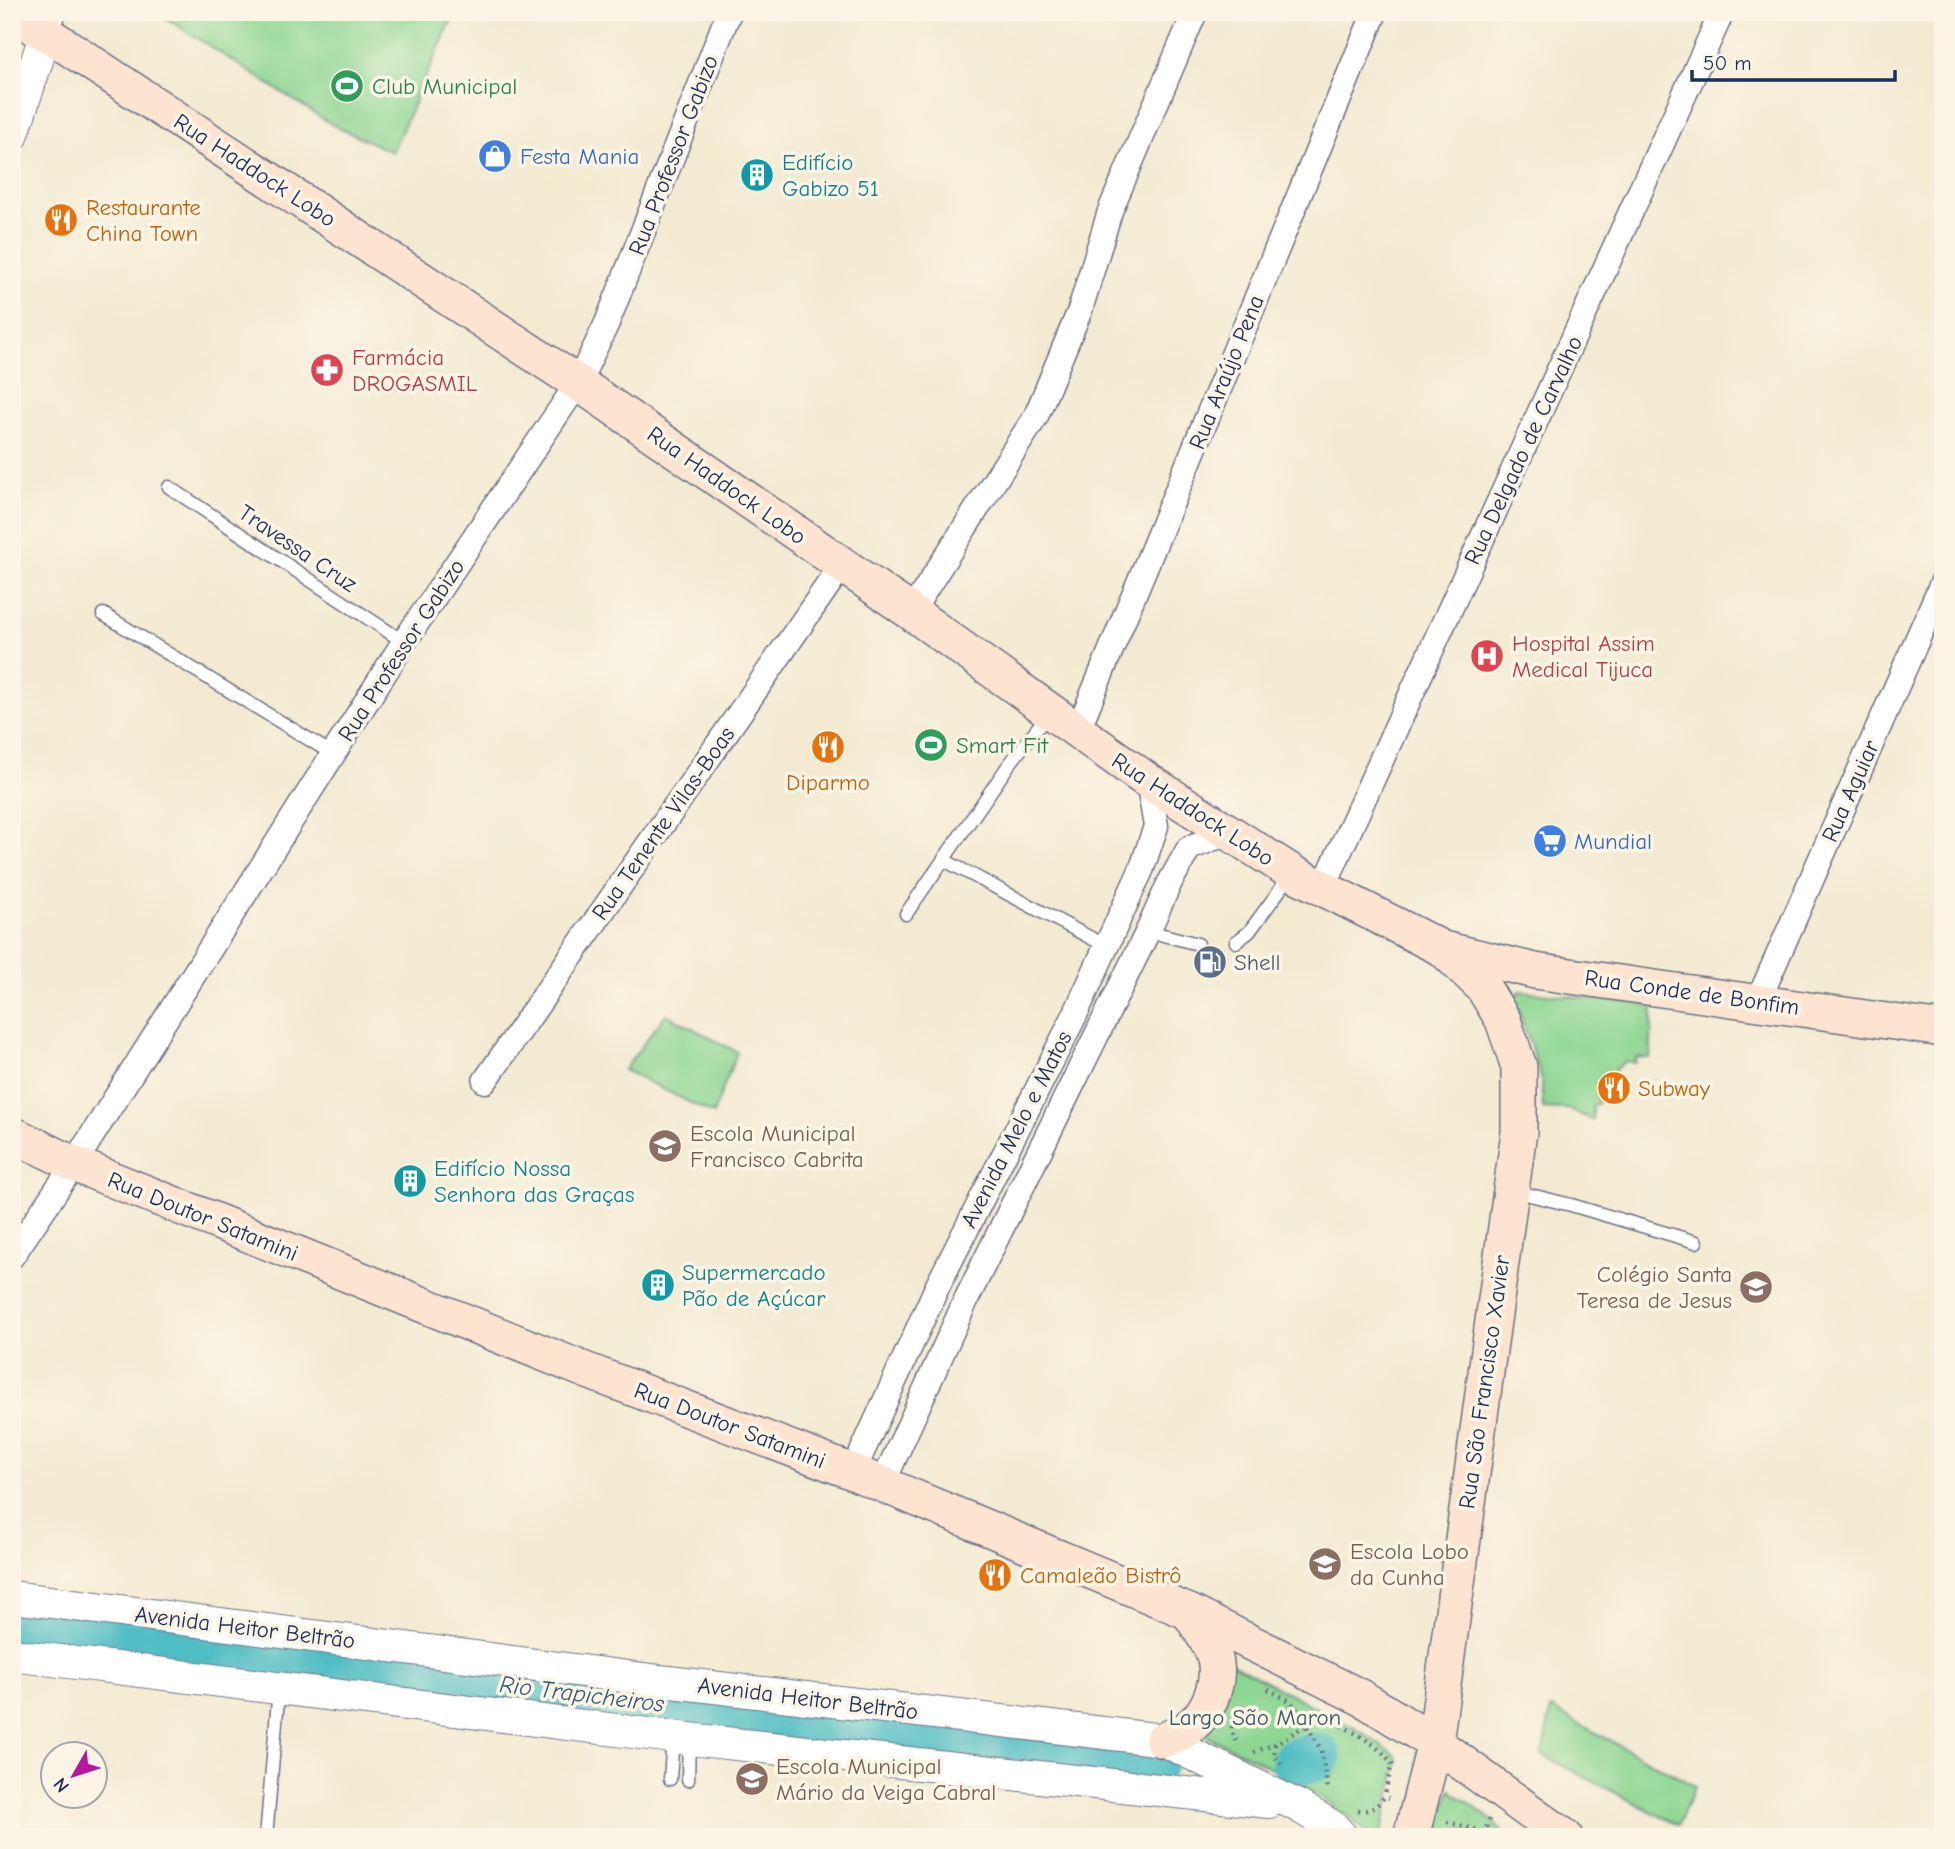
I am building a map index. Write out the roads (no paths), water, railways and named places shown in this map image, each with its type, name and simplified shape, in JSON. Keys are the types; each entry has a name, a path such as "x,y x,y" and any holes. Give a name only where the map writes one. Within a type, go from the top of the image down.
{"main road":[{"name":"Rua Haddock Lobo","path":"12,16 50,22 911,612 1063,722 1227,833 1308,880 1443,949"},
{"name":"Rua Conde de Bonfim","path":"1443,949 1535,971 1943,1029"},
{"name":"Rua São Francisco Xavier","path":"1426,1828 1435,1743 1519,1132 1519,1067 1503,1020 1483,987 1443,949"},
{"name":"Rua Doutor Satamini","path":"12,1134 74,1164 585,1370 868,1479 1189,1612 1362,1698 1435,1743"},
{"path":"1163,1740 1187,1729 1202,1714 1214,1685 1216,1675 1213,1651 1189,1612"},
{"path":"1435,1743 1565,1837"}],"street":[{"name":"Rua Professor Gabizo","path":"12,1256 74,1164 404,642 578,383 607,323 729,12"},
{"path":"911,612 1036,416 1080,310 1111,211 1195,12"},
{"name":"Rua Araújo Pena","path":"1063,722 1375,12"},
{"name":"Rua Delgado de Carvalho","path":"1308,880 1722,12"},
{"path":"12,136 50,22"},
{"name":"Rua Tenente Vilas-Boas","path":"485,1081 842,565"},
{"name":"Rua Aguiar","path":"1758,1001 1943,581"},
{"name":"Avenida Melo e Matos","path":"1086,1023 1106,946 1142,868 1156,826 1148,781"},
{"name":"Avenida Melo e Matos","path":"868,1479 952,1292 1086,1023 1148,931 1189,848 1227,833"},
{"name":"Avenida Heitor Beltrão","path":"12,1597 636,1678 1163,1740 1298,1805 1333,1827 1348,1823"},
{"name":"Avenida Heitor Beltrão","path":"12,1655 681,1738 1298,1805"}],"lane":[{"name":"Travessa Cruz","path":"169,487 404,642"},
{"path":"103,614 333,754"},
{"path":"906,914 1008,766 1063,722"},
{"path":"944,860 1106,946"},
{"path":"1236,942 1308,880"},
{"path":"1148,931 1198,944"},
{"path":"1511,1191 1571,1205 1696,1242"},
{"path":"266,1837 279,1687"},
{"path":"670,1779 681,1738"},
{"path":"681,1738 688,1780"}],"waterway":[{"name":"Rio Trapicheiros","path":"12,1627 1153,1762"},
{"name":"Rio Trapicheiros","path":"1296,1762 1317,1757"}],"place":[{"name":"Club Municipal","path":"347,86"},
{"name":"Festa Mania","path":"495,156"},
{"name":"Edifício Gabizo 51","path":"757,175"},
{"name":"Restaurante China Town","path":"61,220"},
{"name":"Farmácia DROGASMIL","path":"327,370"},
{"name":"Hospital Assim Medical Tijuca","path":"1487,656"},
{"name":"Smart Fit","path":"931,745"},
{"name":"Diparmo","path":"828,747"},
{"name":"Mundial","path":"1550,841"},
{"name":"Shell","path":"1210,962"},
{"name":"Subway","path":"1614,1088"},
{"name":"Escola Municipal Francisco Cabrita","path":"665,1146"},
{"name":"Edifício Nossa Senhora das Graças","path":"410,1181"},
{"name":"Supermercado Pão de Açúcar","path":"658,1285"},
{"name":"Colégio Santa Teresa de Jesus","path":"1756,1287"},
{"name":"Escola Lobo da Cunha","path":"1325,1564"},
{"name":"Camaleão Bistrô","path":"995,1575"},
{"name":"Escola Municipal Mário da Veiga Cabral","path":"752,1779"}],"park label":[{"name":"Largo São Maron","path":"1255,1717"}]}
